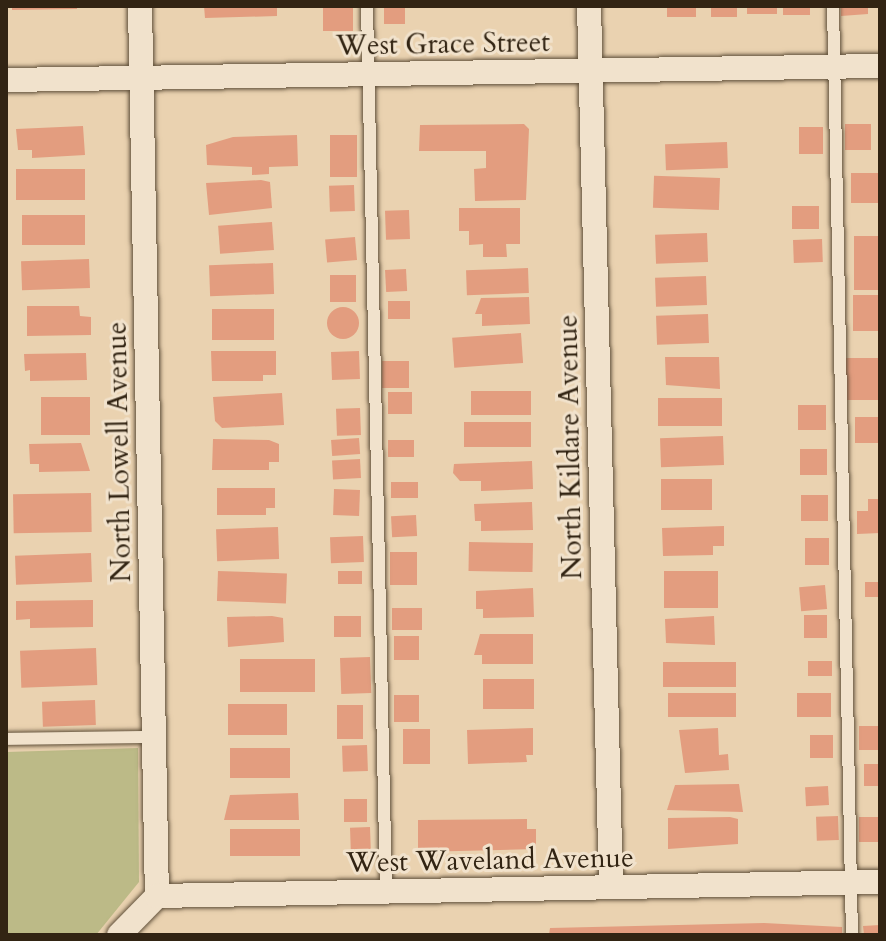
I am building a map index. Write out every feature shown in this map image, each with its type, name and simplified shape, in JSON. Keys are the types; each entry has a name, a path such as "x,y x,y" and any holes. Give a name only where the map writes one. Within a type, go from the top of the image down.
{"street":[{"name":"North Lowell Avenue","path":"140,6 157,896"},
{"name":"North Kildare Avenue","path":"589,6 611,887"},
{"name":"West Grace Street","path":"6,80 880,66"},
{"name":"West Waveland Avenue","path":"157,896 880,882"},
{"path":"119,935 157,896"}],"lane":[{"path":"367,6 386,892"},
{"path":"833,6 852,935"},
{"path":"6,739 154,737"}],"shaded area":[{"path":"138,748 139,882 96,935 6,935 6,752"}],"building":[{"path":"12,6 77,6 77,9 12,10"},
{"path":"204,6 277,6 277,16 205,18"},
{"path":"323,6 353,6 353,31 323,31"},
{"path":"384,6 405,6 405,24 384,24"},
{"path":"667,6 696,6 696,17 667,17"},
{"path":"711,6 737,6 737,17 711,17"},
{"path":"747,6 777,6 777,14 747,14"},
{"path":"783,6 810,6 810,15 783,15"},
{"path":"841,6 868,6 868,14 841,16"},
{"path":"524,124 529,129 526,200 475,201 474,169 486,168 486,151 419,151 420,125"},
{"path":"845,124 871,124 871,150 845,150"},
{"path":"83,126 85,155 32,158 32,150 18,150 16,129"},
{"path":"799,127 823,127 823,154 799,154"},
{"path":"297,135 298,166 269,167 269,174 252,175 252,167 207,165 206,145 233,137"},
{"path":"330,135 357,135 357,177 330,177"},
{"path":"727,142 728,168 666,170 665,144"},
{"path":"16,169 85,169 85,200 16,200"},
{"path":"851,173 880,173 880,203 851,203"},
{"path":"654,176 720,178 719,210 653,208"},
{"path":"270,182 272,208 209,215 206,183"},
{"path":"354,185 355,211 330,212 329,186"},
{"path":"792,206 819,206 819,229 792,229"},
{"path":"459,208 520,208 520,244 506,244 507,257 483,257 483,244 469,245 469,231 459,231"},
{"path":"409,210 410,239 386,240 385,211"},
{"path":"22,215 85,215 85,245 22,245"},
{"path":"272,222 274,250 220,254 218,226"},
{"path":"707,233 708,262 656,264 655,235"},
{"path":"854,236 880,236 880,290 854,290"},
{"path":"355,237 357,260 327,263 325,240"},
{"path":"822,239 823,262 794,263 793,240"},
{"path":"89,259 90,288 22,290 21,261"},
{"path":"273,263 274,294 210,296 209,265"},
{"path":"528,268 529,293 467,295 466,270"},
{"path":"406,269 407,291 386,292 385,270"},
{"path":"330,275 356,275 356,302 330,302"},
{"path":"706,276 707,305 656,307 655,278"},
{"path":"853,295 878,295 878,331 853,331"},
{"path":"529,297 530,324 482,326 482,314 475,314 481,298"},
{"path":"388,301 410,301 410,319 388,319"},
{"path":"27,306 79,306 80,316 91,317 91,335 27,336"},
{"path":"343,307 355,311 359,323 355,335 343,339 331,335 327,323 331,311"},
{"path":"212,309 274,309 274,340 212,340"},
{"path":"708,314 709,343 657,345 656,316"},
{"path":"521,333 523,363 454,368 452,338"},
{"path":"211,351 276,351 276,375 263,375 263,381 212,381"},
{"path":"359,351 360,379 332,380 331,352"},
{"path":"86,353 87,380 30,381 30,370 25,371 24,354"},
{"path":"665,357 719,357 720,389 666,385"},
{"path":"846,358 878,358 878,400 846,400"},
{"path":"382,361 409,361 409,388 382,388"},
{"path":"471,391 531,391 531,415 471,415"},
{"path":"388,392 412,392 412,414 388,414"},
{"path":"282,393 284,425 222,428 215,421 213,397"},
{"path":"41,397 90,397 90,435 41,435"},
{"path":"658,398 722,398 722,426 658,426"},
{"path":"798,405 826,405 826,430 798,430"},
{"path":"360,408 361,435 337,436 336,409"},
{"path":"855,417 879,417 879,443 855,443"},
{"path":"464,422 531,422 531,447 464,447"},
{"path":"723,436 724,465 661,467 660,438"},
{"path":"359,438 360,454 332,456 331,440"},
{"path":"213,439 269,440 279,444 279,462 269,462 269,470 212,470"},
{"path":"388,440 414,440 414,457 388,457"},
{"path":"81,443 90,471 39,472 39,464 30,464 29,444"},
{"path":"800,449 827,449 827,475 800,475"},
{"path":"360,459 361,478 333,479 332,460"},
{"path":"532,461 533,489 481,491 481,481 460,481 453,473 454,464"},
{"path":"661,479 712,479 712,510 661,510"},
{"path":"391,482 418,482 418,498 391,498"},
{"path":"217,488 275,488 275,508 266,508 266,515 217,515"},
{"path":"334,489 360,490 359,516 333,515"},
{"path":"91,493 92,532 14,533 13,494"},
{"path":"801,495 828,495 828,521 801,521"},
{"path":"868,499 880,499 880,533 857,534 857,511 868,511"},
{"path":"532,502 533,530 481,531 481,521 475,521 474,504"},
{"path":"416,515 417,536 392,537 391,516"},
{"path":"724,526 724,546 713,546 713,555 663,556 662,528"},
{"path":"278,527 279,559 217,561 216,529"},
{"path":"363,536 364,562 331,563 330,537"},
{"path":"805,538 829,538 829,565 805,565"},
{"path":"469,542 533,543 532,572 468,571"},
{"path":"390,552 417,552 417,585 390,585"},
{"path":"91,553 92,582 16,585 15,556"},
{"path":"218,571 287,573 286,603 217,601"},
{"path":"338,571 362,571 362,584 338,584"},
{"path":"664,571 718,571 718,608 664,608"},
{"path":"865,582 880,582 880,597 865,597"},
{"path":"825,585 827,609 801,611 799,587"},
{"path":"533,588 534,617 483,618 483,609 476,609 476,591"},
{"path":"93,600 93,627 30,628 30,619 16,620 16,601"},
{"path":"392,608 422,608 422,630 392,630"},
{"path":"804,615 827,615 827,638 804,638"},
{"path":"334,616 361,616 361,637 334,637"},
{"path":"714,616 715,645 666,643 665,619"},
{"path":"227,617 283,618 284,642 228,647"},
{"path":"480,634 533,634 533,664 482,664 482,655 474,655"},
{"path":"394,636 419,636 419,660 394,660"},
{"path":"96,648 97,685 21,688 20,651"},
{"path":"370,657 371,693 341,694 340,658"},
{"path":"240,659 315,659 315,692 240,692"},
{"path":"808,661 832,661 832,676 808,676"},
{"path":"663,662 736,662 736,687 663,687"},
{"path":"483,679 534,679 534,709 483,709"},
{"path":"668,693 736,693 736,717 668,717"},
{"path":"797,693 831,693 831,717 797,717"},
{"path":"394,695 419,695 419,722 394,722"},
{"path":"95,700 96,725 43,727 42,702"},
{"path":"228,704 287,704 287,735 228,735"},
{"path":"337,705 363,705 363,739 337,739"},
{"path":"859,726 880,726 880,750 859,750"},
{"path":"533,728 533,755 526,755 527,762 468,764 467,730"},
{"path":"718,728 719,755 728,754 729,770 685,773 679,730"},
{"path":"403,729 430,729 430,764 403,764"},
{"path":"810,735 833,735 833,758 810,758"},
{"path":"367,745 368,771 343,772 342,746"},
{"path":"230,748 290,748 290,778 230,778"},
{"path":"864,764 880,764 880,786 864,786"},
{"path":"739,784 743,812 667,810 675,785"},
{"path":"828,786 829,805 806,806 805,787"},
{"path":"298,793 299,820 224,820 230,795"},
{"path":"344,799 367,799 367,822 344,822"},
{"path":"838,816 839,840 817,841 816,817"},
{"path":"859,817 880,817 880,842 859,842"},
{"path":"668,818 738,819 738,844 668,849"},
{"path":"527,819 527,829 536,829 536,849 418,852 418,820"},
{"path":"370,827 371,851 351,852 350,828"},
{"path":"230,829 300,829 300,856 230,856"},
{"path":"764,923 842,927 842,935 549,935 550,928"},
{"path":"880,925 880,935 864,935 863,926"}]}
